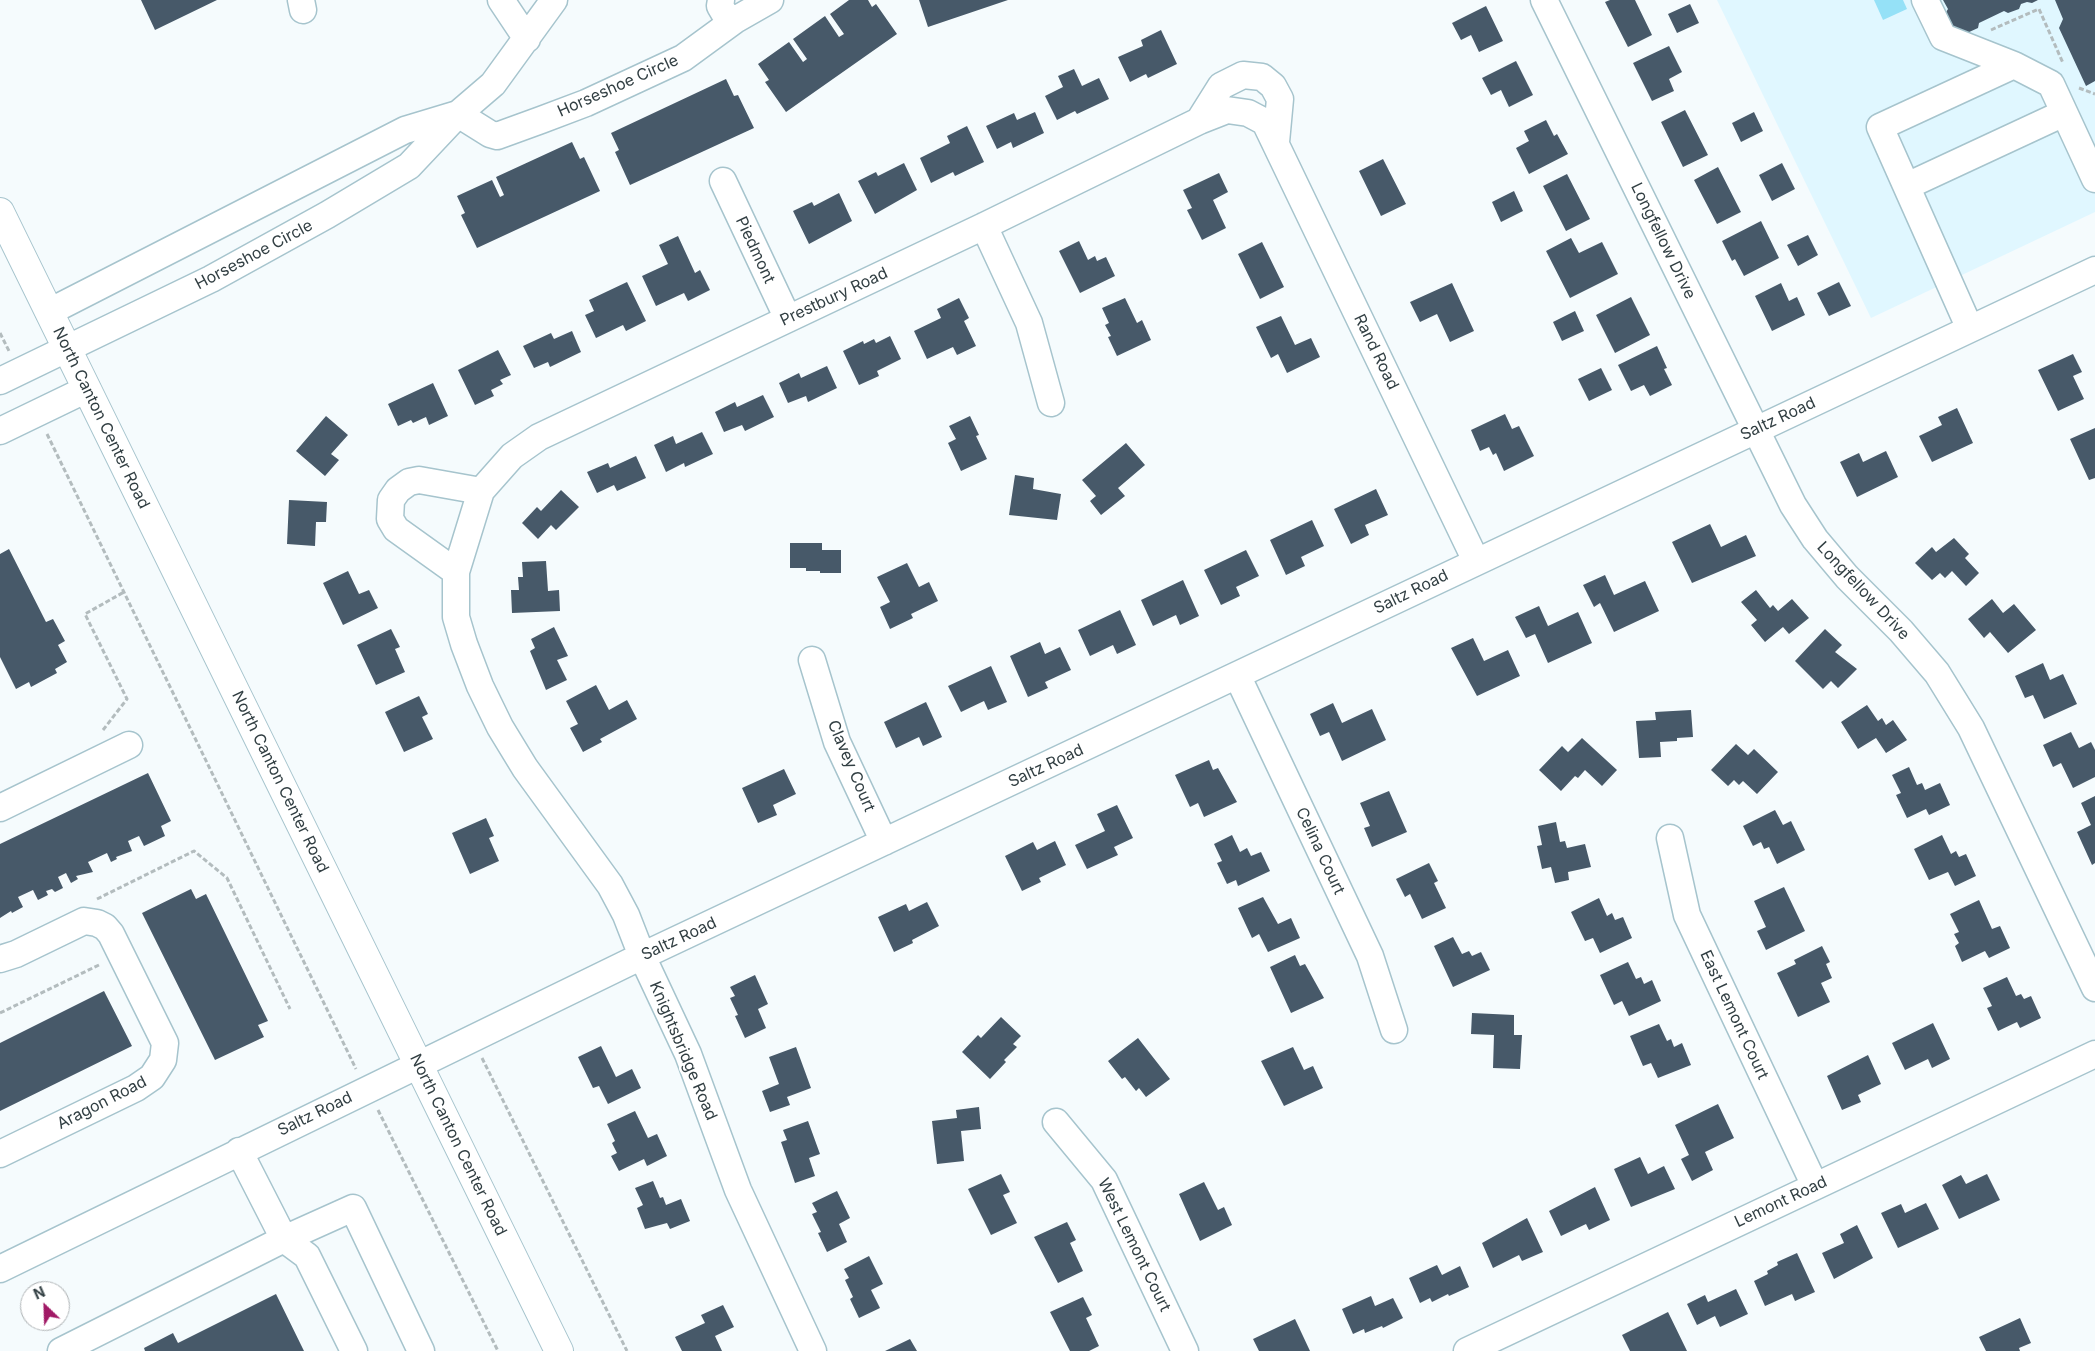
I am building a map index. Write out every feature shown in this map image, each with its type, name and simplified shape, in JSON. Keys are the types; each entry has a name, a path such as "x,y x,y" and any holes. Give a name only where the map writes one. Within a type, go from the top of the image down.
{"main road":[{"name":"North Canton Center Road","path":"0,212 559,1351"}],"street":[{"path":"501,0 527,40"},
{"name":"Horseshoe Circle","path":"0,381 167,301 340,208 409,166 458,114 492,84 527,40 554,0"},
{"name":"Horseshoe Circle","path":"49,312 405,130 458,114 490,134 497,136 586,103 655,72 683,58 726,12 770,0"},
{"name":"Longfellow Drive","path":"1544,0 1793,505 1815,539 1937,672 1971,728 2095,988"},
{"path":"1925,0 1943,37 2014,65 2051,84 2095,179"},
{"path":"1970,329 1880,127 2014,65"},
{"path":"1199,121 1221,86 1243,75 1262,77 1273,86 1280,99 1276,142"},
{"name":"Prestbury Road","path":"456,572 482,491 512,456 540,437 984,226 1199,121 1228,110 1248,112"},
{"name":"Rand Road","path":"1248,112 1265,122 1276,142 1476,561"},
{"path":"1906,186 2064,113"},
{"path":"322,173 340,208"},
{"name":"Piedmont","path":"723,181 788,319"},
{"path":"984,226 1029,323 1051,403"},
{"path":"147,263 167,301"},
{"name":"Saltz Road","path":"0,1269 642,956 1476,561 1970,329 2094,274"},
{"path":"0,431 87,389"},
{"path":"456,572 396,529 390,519 391,500 398,490 409,482 419,480 482,491"},
{"name":"Knightsbridge Road","path":"456,572 456,617 480,686 500,727 525,768 610,885 626,916 642,956 688,1054 738,1190 813,1351"},
{"name":"Clavey Court","path":"812,660 837,742 884,842"},
{"name":"Celina Court","path":"1237,675 1370,956 1394,1030"},
{"path":"0,808 129,745"},
{"name":"East Lemont Court","path":"1670,838 1688,916 1815,1186"},
{"name":"Aragon Road","path":"0,959 16,954 84,921 106,927 165,1043 164,1060 152,1077 136,1088 0,1154"},
{"name":"Lemont Road","path":"1468,1351 2095,1054"},
{"name":"West Lemont Court","path":"1056,1122 1104,1180 1185,1351"},
{"path":"239,1151 284,1239 307,1256 354,1351"},
{"path":"61,1351 284,1239 353,1208 421,1351"}],"path":[{"path":"1983,33 2039,9 2063,63 2054,60"},
{"path":"2074,86 2095,94"},
{"path":"36,413 367,1089 498,1351"},
{"path":"105,756 96,738 128,699 85,614 124,592"},
{"path":"91,902 194,851 227,878 290,1008"},
{"path":"0,1013 102,964"},
{"path":"472,1038 627,1351"}],"shaded area":[{"path":"1717,0 2095,0 2095,212 1871,318"},
{"path":"1874,0 1903,0 1907,9 1883,20"}],"building":[{"path":"141,0 217,0 155,30"},
{"path":"849,0 868,0 872,7 876,4 897,34 786,112 765,82 769,80 758,64 789,42 803,62 807,59 793,39 825,16 839,37 844,34 830,14"},
{"path":"919,0 1008,0 928,27"},
{"path":"1610,0 1635,0 1652,35 1628,47 1605,2"},
{"path":"1943,0 2038,0 2032,3 2021,4 2019,9 2008,13 2004,11 1979,23 1978,28 1967,33 1952,28 1945,14 1948,9"},
{"path":"2055,0 2095,0 2095,81 2086,86 2059,28 2063,19"},
{"path":"1690,4 1699,23 1677,33 1668,14"},
{"path":"1486,6 1503,41 1479,52 1471,35 1461,40 1452,23"},
{"path":"1161,30 1177,64 1148,78 1146,74 1130,82 1118,57 1143,46 1141,40"},
{"path":"1669,46 1682,72 1669,79 1674,91 1652,101 1633,63"},
{"path":"1516,61 1533,95 1509,107 1501,90 1491,95 1482,78"},
{"path":"1074,69 1082,86 1099,78 1109,99 1077,114 1075,111 1057,120 1045,96 1063,87 1058,76"},
{"path":"726,79 734,96 738,95 754,128 630,185 615,152 619,150 611,133"},
{"path":"1685,110 1708,155 1683,167 1661,122"},
{"path":"1035,112 1044,133 1013,148 1011,142 997,149 986,126 1014,113 1017,120"},
{"path":"1754,112 1763,131 1741,142 1732,123"},
{"path":"1546,120 1554,136 1557,134 1568,154 1529,174 1516,148 1529,141 1524,131"},
{"path":"967,126 984,162 955,176 953,172 931,183 920,158 950,143 947,136"},
{"path":"572,142 580,159 584,157 600,191 477,248 461,215 465,213 457,196 492,180 500,197 504,195 496,177"},
{"path":"1383,159 1406,204 1381,216 1359,171"},
{"path":"904,163 917,190 875,214 858,181 876,172 878,176"},
{"path":"1782,163 1795,189 1772,201 1759,175"},
{"path":"1718,167 1741,212 1717,224 1694,180"},
{"path":"1219,173 1228,192 1213,200 1226,228 1202,240 1187,210 1192,208 1183,190"},
{"path":"1567,174 1590,219 1566,231 1543,186"},
{"path":"1514,191 1523,211 1501,222 1492,202"},
{"path":"839,193 852,221 809,244 793,211 812,202 814,206"},
{"path":"1761,221 1779,258 1744,276 1735,259 1732,261 1722,241"},
{"path":"1808,235 1818,255 1798,266 1787,245"},
{"path":"678,236 695,273 700,270 710,290 688,301 684,293 656,306 642,276 668,264 659,245"},
{"path":"1571,238 1579,253 1602,242 1618,274 1570,298 1546,251"},
{"path":"1079,241 1088,260 1095,256 1097,261 1106,257 1115,276 1080,293 1059,251"},
{"path":"1262,242 1284,287 1260,299 1238,254"},
{"path":"627,282 646,321 626,331 623,325 596,338 585,315 594,311 589,300"},
{"path":"1839,282 1851,306 1829,316 1817,293"},
{"path":"1452,283 1474,331 1450,342 1437,314 1420,322 1410,302"},
{"path":"1781,283 1789,301 1797,297 1805,315 1772,331 1755,296"},
{"path":"1631,297 1650,335 1615,353 1596,315"},
{"path":"959,298 969,318 964,321 976,346 957,355 953,347 927,359 914,331 941,318 937,309"},
{"path":"1125,298 1137,323 1142,320 1151,340 1117,356 1108,337 1111,336 1105,325 1109,323 1102,308"},
{"path":"1575,311 1584,331 1562,341 1553,322"},
{"path":"1281,316 1295,345 1311,338 1320,357 1287,373 1278,354 1271,358 1256,327"},
{"path":"572,331 581,352 550,367 548,362 534,368 523,346 551,333 554,339"},
{"path":"890,336 901,359 877,371 879,376 859,385 843,351 863,341 864,344 874,339 876,343"},
{"path":"1657,346 1667,368 1664,369 1672,385 1650,396 1644,385 1631,391 1618,365"},
{"path":"498,350 511,375 500,380 503,384 491,390 494,396 475,405 458,370"},
{"path":"2073,354 2082,372 2073,376 2084,399 2058,411 2038,370"},
{"path":"827,366 837,388 808,402 806,396 788,403 779,383 799,373 801,378"},
{"path":"1601,368 1612,390 1589,401 1578,379"},
{"path":"433,383 448,416 429,425 426,417 413,423 411,420 398,426 388,404"},
{"path":"763,395 774,417 745,431 742,425 724,432 715,412 735,402 737,407"},
{"path":"1957,408 1973,443 1932,462 1919,436 1942,425 1938,417"},
{"path":"1505,414 1512,429 1519,426 1534,456 1504,471 1496,453 1493,455 1489,447 1480,451 1471,430"},
{"path":"326,416 348,435 331,454 339,460 325,476 296,451"},
{"path":"970,416 979,435 976,436 987,459 961,471 948,443 956,439 949,426"},
{"path":"2095,428 2095,478 2089,480 2070,439"},
{"path":"702,432 713,454 685,467 684,463 666,472 654,445 673,436 676,444"},
{"path":"1126,443 1145,465 1118,488 1125,496 1101,515 1090,501 1096,496 1082,480"},
{"path":"1886,451 1898,477 1857,497 1840,462 1859,453 1863,462"},
{"path":"636,456 646,478 617,491 614,485 597,493 587,472 608,463 610,468"},
{"path":"1015,475 1034,478 1033,489 1061,494 1057,520 1009,515"},
{"path":"1376,489 1388,515 1365,525 1369,535 1351,544 1334,509"},
{"path":"561,490 579,507 556,530 551,525 538,539 522,523 537,507 541,511"},
{"path":"289,500 327,502 326,522 316,522 315,546 287,544"},
{"path":"1312,520 1324,546 1301,557 1305,566 1286,575 1270,540"},
{"path":"1710,524 1721,547 1746,535 1756,556 1692,583 1672,542"},
{"path":"1954,538 1969,554 1965,558 1979,573 1966,586 1952,571 1945,578 1940,573 1932,580 1915,563 1932,547 1936,552"},
{"path":"790,543 822,543 822,550 841,550 841,573 820,573 820,571 806,571 806,568 790,568"},
{"path":"9,549 46,622 53,619 65,641 58,645 67,662 55,669 57,673 31,687 29,682 16,689 0,657 0,554"},
{"path":"1246,550 1259,576 1236,587 1240,596 1221,605 1204,570"},
{"path":"546,561 548,591 559,590 560,611 512,613 511,590 519,590 518,577 523,577 522,562"},
{"path":"907,563 919,587 929,582 938,601 911,614 913,618 890,629 880,607 890,602 877,577"},
{"path":"348,571 359,594 369,590 378,608 343,625 323,583"},
{"path":"1605,575 1614,595 1645,581 1659,611 1614,632 1600,603 1594,607 1583,585"},
{"path":"1183,580 1199,616 1180,625 1176,615 1153,626 1141,600"},
{"path":"1756,590 1770,608 1773,605 1778,611 1792,599 1809,618 1789,634 1783,627 1765,642 1751,625 1757,620 1741,602"},
{"path":"1992,599 2003,613 2014,604 2036,630 2008,653 1990,632 1984,638 1968,619"},
{"path":"1539,606 1548,626 1578,612 1592,643 1548,663 1535,634 1526,638 1515,617"},
{"path":"1120,610 1136,645 1117,654 1113,645 1090,656 1078,630"},
{"path":"554,627 568,656 557,660 567,680 546,690 530,651 535,648 531,639"},
{"path":"391,629 400,647 395,649 405,672 376,685 357,645"},
{"path":"1825,629 1842,645 1835,652 1857,669 1838,688 1831,681 1823,689 1795,661"},
{"path":"1473,638 1484,661 1508,650 1520,676 1477,696 1451,648"},
{"path":"1040,642 1045,654 1060,647 1071,670 1045,682 1048,688 1028,697 1010,656"},
{"path":"2043,663 2050,680 2063,674 2077,704 2044,719 2033,695 2025,698 2015,676"},
{"path":"991,666 1007,702 988,710 984,701 961,712 948,686"},
{"path":"596,685 609,710 627,700 637,719 600,739 602,742 583,752 570,728 578,724 566,701"},
{"path":"419,696 428,714 422,717 433,739 404,752 385,712"},
{"path":"926,702 942,737 923,746 919,737 896,748 884,722"},
{"path":"1333,703 1342,723 1372,709 1386,740 1342,761 1329,732 1320,736 1310,714"},
{"path":"1867,705 1878,721 1882,718 1886,725 1893,720 1907,740 1886,753 1876,738 1858,749 1841,722"},
{"path":"1691,710 1693,737 1677,738 1677,741 1660,742 1661,757 1639,758 1636,721 1656,720 1655,712"},
{"path":"2071,732 2079,748 2091,742 2095,750 2095,777 2073,788 2061,763 2053,767 2043,745"},
{"path":"1582,738 1617,770 1602,786 1585,770 1578,778 1575,776 1561,791 1539,770 1562,746 1568,752"},
{"path":"1736,744 1748,755 1754,749 1778,772 1757,794 1743,781 1739,785 1734,780 1728,786 1711,770"},
{"path":"1209,760 1213,770 1218,768 1237,802 1204,817 1198,803 1190,807 1175,775"},
{"path":"1909,767 1917,785 1922,783 1925,790 1940,783 1950,805 1929,815 1926,809 1907,818 1896,795 1901,793 1892,775"},
{"path":"784,769 796,794 773,805 777,815 758,823 742,788"},
{"path":"148,773 171,821 161,826 165,836 144,846 139,836 128,841 132,851 116,857 117,859 111,862 107,853 88,862 93,872 76,876 78,879 71,883 66,873 58,877 63,888 55,892 52,889 46,891 48,895 38,900 33,890 18,897 23,907 12,913 11,911 0,918 0,844"},
{"path":"1389,791 1407,832 1372,847 1364,828 1370,826 1360,803"},
{"path":"2095,796 2095,863 2092,865 2077,832 2091,825 2081,803"},
{"path":"1117,805 1133,838 1114,847 1118,855 1087,869 1075,845 1105,831 1097,814"},
{"path":"1775,810 1783,825 1791,821 1805,850 1777,864 1769,847 1764,849 1761,842 1753,846 1743,826"},
{"path":"486,818 494,836 489,838 499,861 470,874 452,833"},
{"path":"1556,822 1560,842 1565,841 1567,848 1585,844 1591,867 1568,872 1569,880 1555,883 1551,867 1542,869 1537,846 1542,845 1538,826"},
{"path":"1232,835 1240,852 1247,848 1251,856 1261,852 1270,871 1238,886 1236,880 1227,884 1217,863 1222,861 1214,844"},
{"path":"1942,835 1951,854 1956,851 1959,857 1966,854 1976,876 1955,886 1948,872 1929,880 1914,849"},
{"path":"1055,841 1066,865 1039,878 1041,882 1022,891 1005,856 1033,842 1037,850"},
{"path":"1429,863 1438,881 1434,883 1446,908 1422,919 1410,894 1405,897 1396,879"},
{"path":"1784,887 1805,931 1766,950 1757,931 1766,927 1754,901"},
{"path":"191,889 196,899 206,894 268,1021 258,1025 264,1037 215,1060 142,913"},
{"path":"1263,897 1278,924 1291,918 1300,938 1268,952 1259,934 1252,938 1238,908"},
{"path":"1599,898 1607,916 1612,913 1615,920 1623,917 1632,938 1600,953 1593,938 1585,941 1571,912"},
{"path":"1979,900 1992,929 2000,926 2010,948 1989,958 1985,951 1962,962 1955,946 1959,943 1954,934 1959,932 1950,914"},
{"path":"927,902 939,926 912,940 913,943 894,952 878,917 906,904 909,911"},
{"path":"1453,937 1462,954 1469,951 1472,956 1481,952 1490,970 1453,987 1434,946"},
{"path":"1822,946 1830,962 1826,964 1832,978 1821,983 1830,1002 1798,1017 1777,973 1796,964 1794,960"},
{"path":"1295,955 1300,966 1305,964 1324,998 1291,1013 1270,967"},
{"path":"1628,962 1636,979 1641,977 1644,984 1652,980 1661,1001 1629,1016 1622,1001 1614,1005 1600,975"},
{"path":"755,975 768,1004 758,1009 766,1028 745,1038 735,1016 738,1015 730,998 735,996 730,987"},
{"path":"2007,977 2016,996 2021,994 2024,999 2031,996 2041,1018 2020,1028 2017,1022 1998,1031 1987,1008 1992,1006 1983,988"},
{"path":"104,991 132,1046 0,1111 0,1043"},
{"path":"1472,1013 1514,1015 1514,1035 1522,1035 1520,1069 1493,1068 1494,1035 1471,1034"},
{"path":"1001,1017 1021,1036 1013,1044 1017,1047 1004,1060 1006,1062 990,1079 962,1052 978,1035 981,1038"},
{"path":"1933,1023 1950,1059 1932,1068 1928,1059 1905,1070 1892,1043"},
{"path":"1659,1024 1667,1041 1671,1039 1674,1047 1682,1043 1691,1065 1658,1078 1651,1063 1643,1066 1630,1036"},
{"path":"1138,1038 1170,1079 1146,1097 1139,1088 1136,1091 1125,1077 1122,1079 1108,1061"},
{"path":"601,1046 616,1077 632,1069 641,1088 608,1104 599,1086 593,1088 578,1057"},
{"path":"796,1047 811,1088 787,1097 790,1105 770,1112 762,1091 779,1084 769,1057"},
{"path":"1293,1047 1304,1070 1313,1066 1323,1088 1284,1106 1261,1061"},
{"path":"1868,1055 1881,1084 1858,1095 1861,1102 1842,1110 1827,1076"},
{"path":"1718,1104 1734,1138 1705,1152 1713,1170 1692,1181 1681,1159 1689,1155 1675,1125"},
{"path":"979,1107 981,1129 961,1131 964,1161 937,1164 932,1121 957,1118 956,1110"},
{"path":"635,1111 648,1138 657,1134 667,1156 647,1166 644,1159 619,1171 611,1156 617,1153 612,1143 615,1141 607,1124"},
{"path":"808,1121 820,1154 809,1158 815,1176 795,1183 781,1142 787,1140 783,1130"},
{"path":"1640,1157 1648,1174 1664,1166 1675,1189 1631,1207 1614,1169"},
{"path":"1001,1174 1010,1192 1003,1195 1017,1223 991,1235 968,1189"},
{"path":"1987,1174 2000,1200 1959,1219 1942,1185 1961,1175 1966,1184"},
{"path":"653,1181 660,1198 663,1197 666,1205 681,1199 690,1221 670,1229 667,1223 645,1229 637,1208 643,1205 635,1188"},
{"path":"1204,1182 1218,1210 1224,1207 1232,1225 1200,1241 1179,1194"},
{"path":"1595,1187 1610,1220 1589,1230 1586,1224 1561,1236 1549,1211"},
{"path":"837,1191 850,1218 839,1224 847,1242 827,1252 818,1233 821,1232 812,1214 817,1212 812,1203"},
{"path":"1926,1203 1939,1229 1898,1248 1881,1213 1901,1204 1905,1213"},
{"path":"1527,1218 1543,1252 1522,1261 1519,1255 1493,1268 1482,1243"},
{"path":"1067,1222 1076,1240 1070,1243 1083,1271 1058,1283 1034,1237"},
{"path":"1857,1225 1873,1258 1834,1279 1822,1253 1844,1243 1840,1234"},
{"path":"1797,1253 1815,1292 1795,1301 1792,1294 1765,1306 1754,1281 1768,1274 1767,1271 1778,1265 1777,1262"},
{"path":"869,1256 883,1284 871,1290 880,1308 859,1318 850,1299 853,1297 845,1280 849,1278 844,1269"},
{"path":"1437,1265 1442,1275 1460,1266 1469,1287 1432,1302 1430,1298 1420,1303 1409,1278"},
{"path":"1736,1289 1748,1314 1720,1327 1715,1316 1697,1325 1687,1304 1705,1295 1708,1302"},
{"path":"276,1294 304,1351 145,1351 144,1348 173,1333 178,1343"},
{"path":"1371,1296 1375,1306 1393,1298 1403,1318 1383,1328 1382,1326 1365,1333 1364,1329 1353,1334 1342,1309"},
{"path":"1083,1297 1092,1315 1086,1318 1099,1346 1089,1351 1070,1351 1050,1312"},
{"path":"723,1305 734,1327 715,1336 722,1351 682,1351 675,1337 705,1323 701,1315"},
{"path":"1668,1312 1687,1351 1630,1351 1622,1335"},
{"path":"2020,1318 2031,1343 2019,1348 2020,1351 1986,1351 1979,1337"},
{"path":"1295,1319 1310,1351 1259,1351 1253,1339"},
{"path":"910,1339 917,1351 885,1351"}]}
